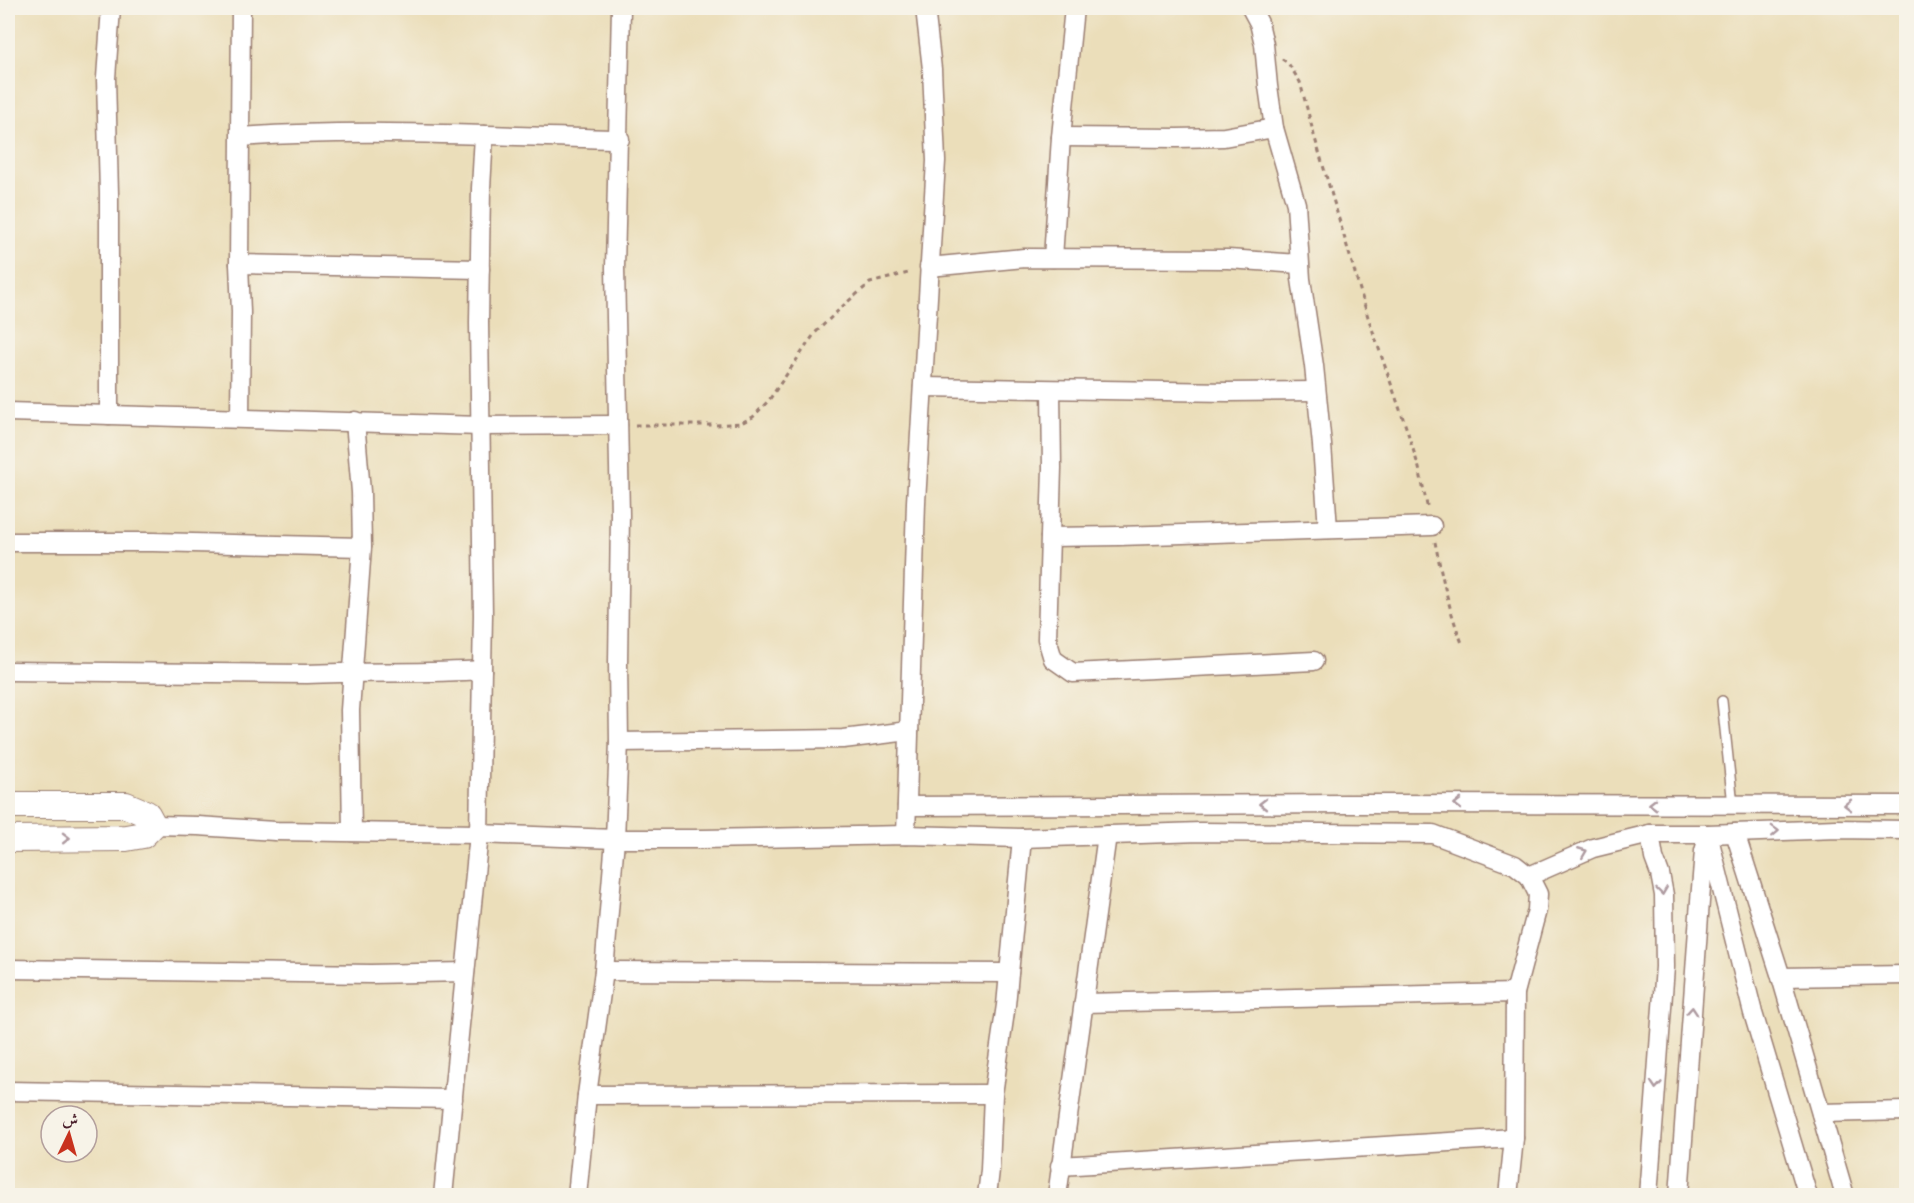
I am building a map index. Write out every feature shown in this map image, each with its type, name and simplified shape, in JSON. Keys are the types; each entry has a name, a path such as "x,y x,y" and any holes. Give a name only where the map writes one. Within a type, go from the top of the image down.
{"street":[{"path":"109,415 109,194 106,78 111,8"},
{"path":"240,418 241,8"},
{"path":"577,1196 587,1095 604,971 615,839 619,742 620,556 615,268 620,139 621,8"},
{"path":"906,835 916,502 936,161 932,69 925,8"},
{"path":"1053,258 1061,137 1074,8"},
{"path":"1251,8 1259,23 1264,44 1274,128 1296,204 1299,264 1316,391 1328,529"},
{"path":"1061,137 1177,138 1224,136 1274,128"},
{"path":"241,137 372,133 620,139"},
{"path":"443,1196 479,834 483,615 479,364 481,188 484,135"},
{"path":"929,267 1023,258 1228,259 1299,264"},
{"path":"239,264 480,269"},
{"path":"922,387 1316,391"},
{"path":"1051,390 1047,639 1053,659 1073,673 1314,661"},
{"path":"8,412 481,426 618,425"},
{"path":"352,832 350,710 362,547 361,492 355,421"},
{"path":"1050,537 1119,537 1432,526"},
{"path":"8,542 153,542 362,547"},
{"path":"8,672 296,674 482,670"},
{"path":"619,742 843,739 909,731"},
{"path":"1433,804 1433,834"},
{"path":"8,805 126,805 147,814 153,825"},
{"path":"907,806 1906,805"},
{"path":"8,839 126,838 143,836 153,825 275,831 615,839 906,835 1022,837 1200,832 1433,834 1515,865 1529,876 1538,894 1537,910 1515,993 1514,1138 1508,1196"},
{"path":"1529,876 1593,848 1650,834 1708,834 1836,828 1906,830"},
{"path":"1736,833 1845,1196"},
{"path":"1648,1196 1665,967 1664,895 1650,834"},
{"path":"1679,1196 1704,851 1708,834"},
{"path":"1708,834 1753,1013 1808,1196"},
{"path":"1057,1196 1107,835"},
{"path":"987,1196 993,1094 1006,1005 1022,837"},
{"path":"8,969 370,974 465,972"},
{"path":"604,971 1009,973"},
{"path":"1781,977 1906,975"},
{"path":"1084,1003 1515,993"},
{"path":"8,1090 453,1100"},
{"path":"587,1095 993,1094"},
{"path":"1821,1113 1906,1112"},
{"path":"1060,1166 1514,1138"}],"lane":[{"path":"1722,701 1733,805"}],"path":[{"path":"1264,44 1288,63 1300,82 1368,317 1419,468 1444,590 1462,643"},
{"path":"618,425 716,425 741,423 753,417 769,400 815,333 870,283 929,267"}]}
